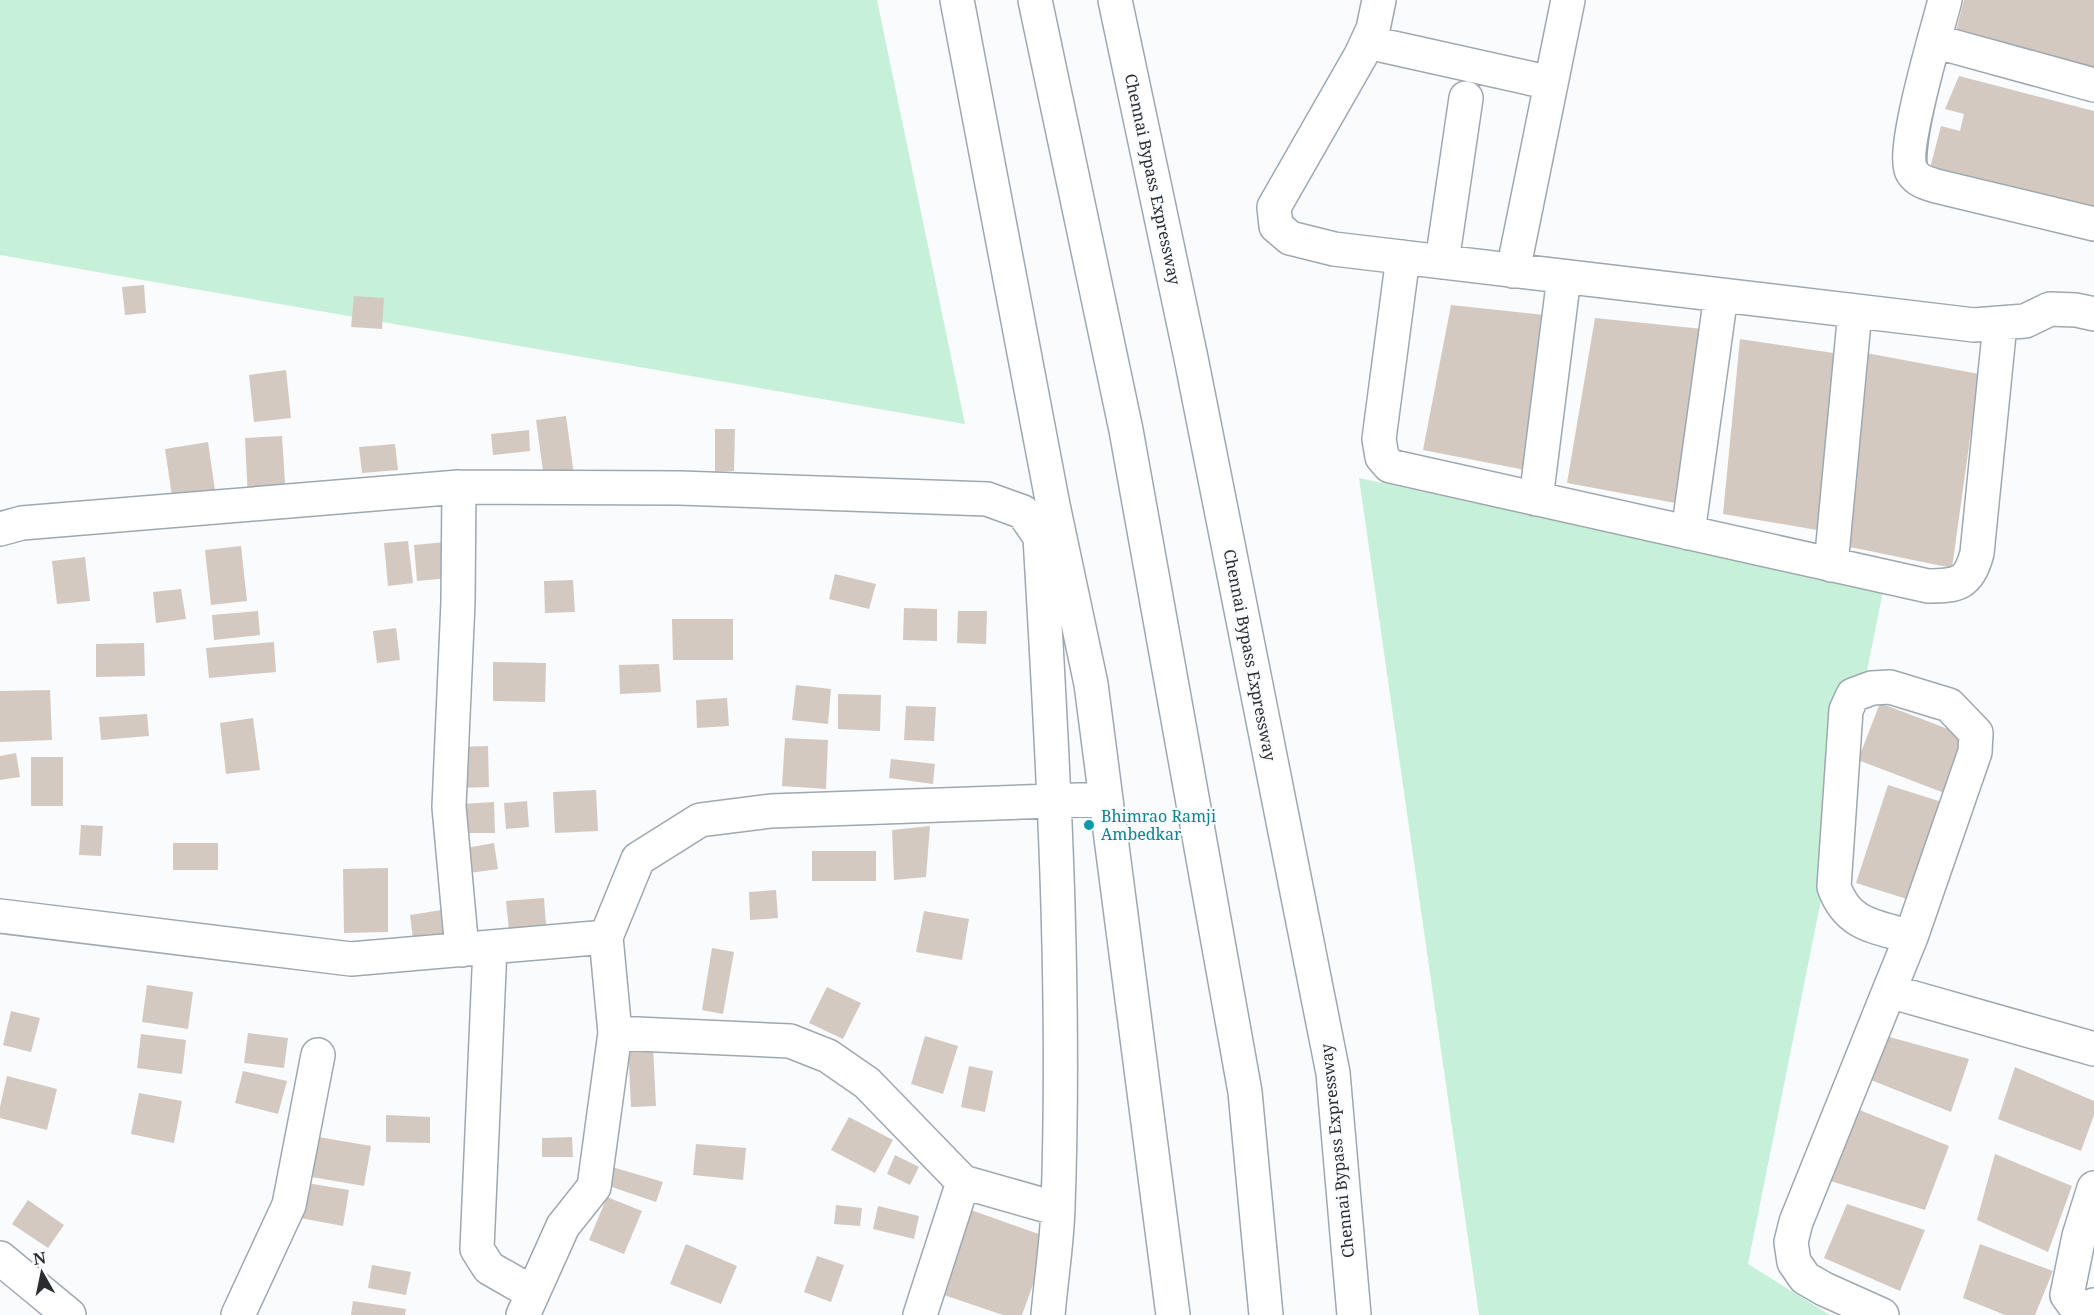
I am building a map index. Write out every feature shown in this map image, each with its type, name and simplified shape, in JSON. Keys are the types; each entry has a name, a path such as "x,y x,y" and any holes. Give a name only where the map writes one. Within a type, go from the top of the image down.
{"main road":[{"path":"957,0 1051,495 1091,684 1173,1315"},
{"path":"1035,0 1126,430 1245,1092 1266,1315"},
{"name":"Chennai Bypass Expressway","path":"1115,0 1193,370 1333,1074 1353,1315"},
{"path":"1379,0 1373,29 1367,42 1274,207 1276,226 1290,238 1334,249 1974,325 2025,321 2050,309 2076,310 2094,314"},
{"path":"1513,271 1568,0"},
{"path":"1945,0 1912,134 1911,171 1920,181 1936,186 2094,224"},
{"path":"1934,41 2094,85"},
{"path":"1367,42 1551,83"},
{"path":"1442,262 1466,98"},
{"path":"1403,257 1379,439 1382,457 1390,466 1928,586 1943,586 1961,582 1972,571 1977,553 2000,324"},
{"path":"1536,499 1564,277"},
{"path":"1688,533 1720,295"},
{"path":"1831,565 1855,312"},
{"path":"459,487 458,602 448,807 476,948 477,1249 489,1268 528,1304 563,1226 594,1186 615,1033 606,937 638,860 700,820 771,811 1106,799"},
{"path":"0,529 22,523 459,487 680,488 987,499 1023,512 1040,537 1056,801 1061,972 1058,1209 1048,1315"},
{"path":"1882,1315 1805,1278 1794,1262 1791,1242 1796,1222 1911,937 1975,752 1976,733 1949,705 1890,687 1872,688 1853,695 1846,710 1834,887 1848,913 1861,921 1911,937"},
{"path":"0,916 351,959 606,937"},
{"path":"1889,990 2094,1049"},
{"path":"615,1033 790,1041 828,1056 867,1083 963,1182 1058,1209"},
{"path":"238,1315 289,1205 318,1055"},
{"path":"920,1315 963,1182"},
{"path":"2085,1308 2067,1295 2079,1236 2094,1188"},
{"path":"3,1266 69,1315"}],"green space":[{"path":"0,0 877,0 965,424 0,255"},
{"path":"1359,478 1883,591 1748,1264 1830,1315 1479,1315"}],"building":[{"path":"1964,0 2094,0 2094,73 1955,35"},
{"path":"1959,76 2094,111 2094,213 1929,172 1941,126 1960,131 1964,114 1945,109"},
{"path":"144,285 146,313 125,315 122,287"},
{"path":"354,296 384,298 382,329 351,327"},
{"path":"1451,305 1544,315 1525,470 1423,450"},
{"path":"1595,318 1703,329 1675,503 1567,483"},
{"path":"1740,339 1840,354 1823,531 1723,514"},
{"path":"1866,353 1979,374 1952,568 1845,546"},
{"path":"286,370 291,418 254,422 249,375"},
{"path":"566,416 574,475 544,478 536,420"},
{"path":"715,429 735,429 734,471 715,472"},
{"path":"529,430 530,451 493,455 491,434"},
{"path":"282,436 286,498 248,500 245,438"},
{"path":"208,442 215,490 172,496 165,449"},
{"path":"395,444 398,470 362,473 359,447"},
{"path":"408,541 413,583 388,586 384,543"},
{"path":"445,542 448,578 417,581 414,545"},
{"path":"241,546 247,601 211,605 205,550"},
{"path":"85,557 90,601 57,604 52,561"},
{"path":"835,574 876,584 869,609 829,599"},
{"path":"573,580 575,612 545,613 544,581"},
{"path":"181,589 186,619 156,623 153,592"},
{"path":"904,608 937,609 937,641 903,640"},
{"path":"258,611 260,635 214,640 212,615"},
{"path":"958,611 987,611 986,644 957,643"},
{"path":"672,619 733,619 733,660 673,660"},
{"path":"396,628 400,660 377,663 373,631"},
{"path":"274,642 276,672 209,678 206,648"},
{"path":"144,643 145,676 96,677 96,644"},
{"path":"493,662 546,663 545,702 493,701"},
{"path":"659,664 661,692 620,694 619,665"},
{"path":"796,685 831,689 828,724 792,720"},
{"path":"50,690 52,740 0,742 0,691"},
{"path":"838,694 881,695 880,731 838,729"},
{"path":"727,698 729,726 697,728 696,700"},
{"path":"1880,703 1969,737 1947,794 1858,760"},
{"path":"906,706 936,707 934,741 904,740"},
{"path":"147,714 149,736 101,740 99,717"},
{"path":"253,718 260,770 226,774 220,723"},
{"path":"785,738 828,740 826,789 782,786"},
{"path":"488,746 489,787 459,788 457,747"},
{"path":"16,753 20,777 0,780 0,756"},
{"path":"31,757 63,757 63,806 31,806"},
{"path":"891,759 935,764 933,784 889,778"},
{"path":"1888,785 1942,802 1910,900 1856,883"},
{"path":"596,790 598,831 555,833 553,792"},
{"path":"527,801 529,827 506,829 504,803"},
{"path":"494,802 495,833 463,833 461,804"},
{"path":"81,825 103,826 101,856 79,855"},
{"path":"930,826 926,877 894,880 892,830"},
{"path":"173,843 218,843 218,870 173,870"},
{"path":"494,843 498,869 470,873 466,848"},
{"path":"812,851 876,851 876,881 812,881"},
{"path":"388,868 388,932 344,933 343,869"},
{"path":"776,890 778,918 750,920 749,892"},
{"path":"544,898 547,938 510,941 506,901"},
{"path":"448,909 453,942 414,947 410,915"},
{"path":"924,911 969,919 962,960 916,952"},
{"path":"712,948 734,952 723,1014 702,1010"},
{"path":"147,985 193,992 188,1029 142,1022"},
{"path":"827,987 861,1003 843,1039 809,1023"},
{"path":"11,1011 40,1018 31,1052 3,1045"},
{"path":"248,1033 288,1038 284,1068 244,1063"},
{"path":"141,1034 186,1040 182,1074 137,1068"},
{"path":"925,1036 958,1046 943,1094 911,1084"},
{"path":"1886,1036 1969,1059 1951,1112 1866,1078"},
{"path":"653,1045 656,1106 631,1107 628,1046"},
{"path":"969,1066 993,1071 985,1112 961,1107"},
{"path":"2015,1067 2094,1101 2094,1115 2081,1151 1998,1119"},
{"path":"243,1071 287,1081 278,1114 235,1103"},
{"path":"7,1076 57,1089 47,1130 0,1118 0,1107"},
{"path":"139,1093 182,1101 174,1143 131,1134"},
{"path":"1857,1109 1949,1146 1925,1210 1827,1180"},
{"path":"386,1115 430,1117 430,1143 386,1142"},
{"path":"849,1117 893,1140 875,1173 831,1150"},
{"path":"313,1136 371,1146 364,1186 306,1176"},
{"path":"572,1137 573,1157 542,1157 542,1138"},
{"path":"696,1144 746,1148 743,1180 693,1175"},
{"path":"1995,1154 2072,1186 2048,1252 1977,1220"},
{"path":"895,1155 919,1167 910,1185 887,1174"},
{"path":"609,1166 663,1182 656,1202 603,1184"},
{"path":"307,1183 349,1190 343,1226 300,1218"},
{"path":"607,1197 642,1211 624,1254 589,1240"},
{"path":"28,1200 64,1225 48,1248 12,1224"},
{"path":"1847,1204 1925,1230 1900,1291 1824,1258"},
{"path":"836,1205 862,1208 860,1226 834,1224"},
{"path":"878,1206 919,1216 914,1239 873,1229"},
{"path":"971,1210 1050,1238 1022,1315 1003,1315 941,1294"},
{"path":"686,1244 737,1266 721,1304 670,1284"},
{"path":"1980,1244 2053,1271 2035,1315 2005,1315 1963,1298"},
{"path":"817,1256 844,1265 831,1302 804,1292"},
{"path":"372,1265 411,1272 406,1295 368,1288"},
{"path":"353,1301 406,1309 405,1315 351,1315"}],"place":[{"name":"Bhimrao Ramji Ambedkar","path":"1089,825"}]}
